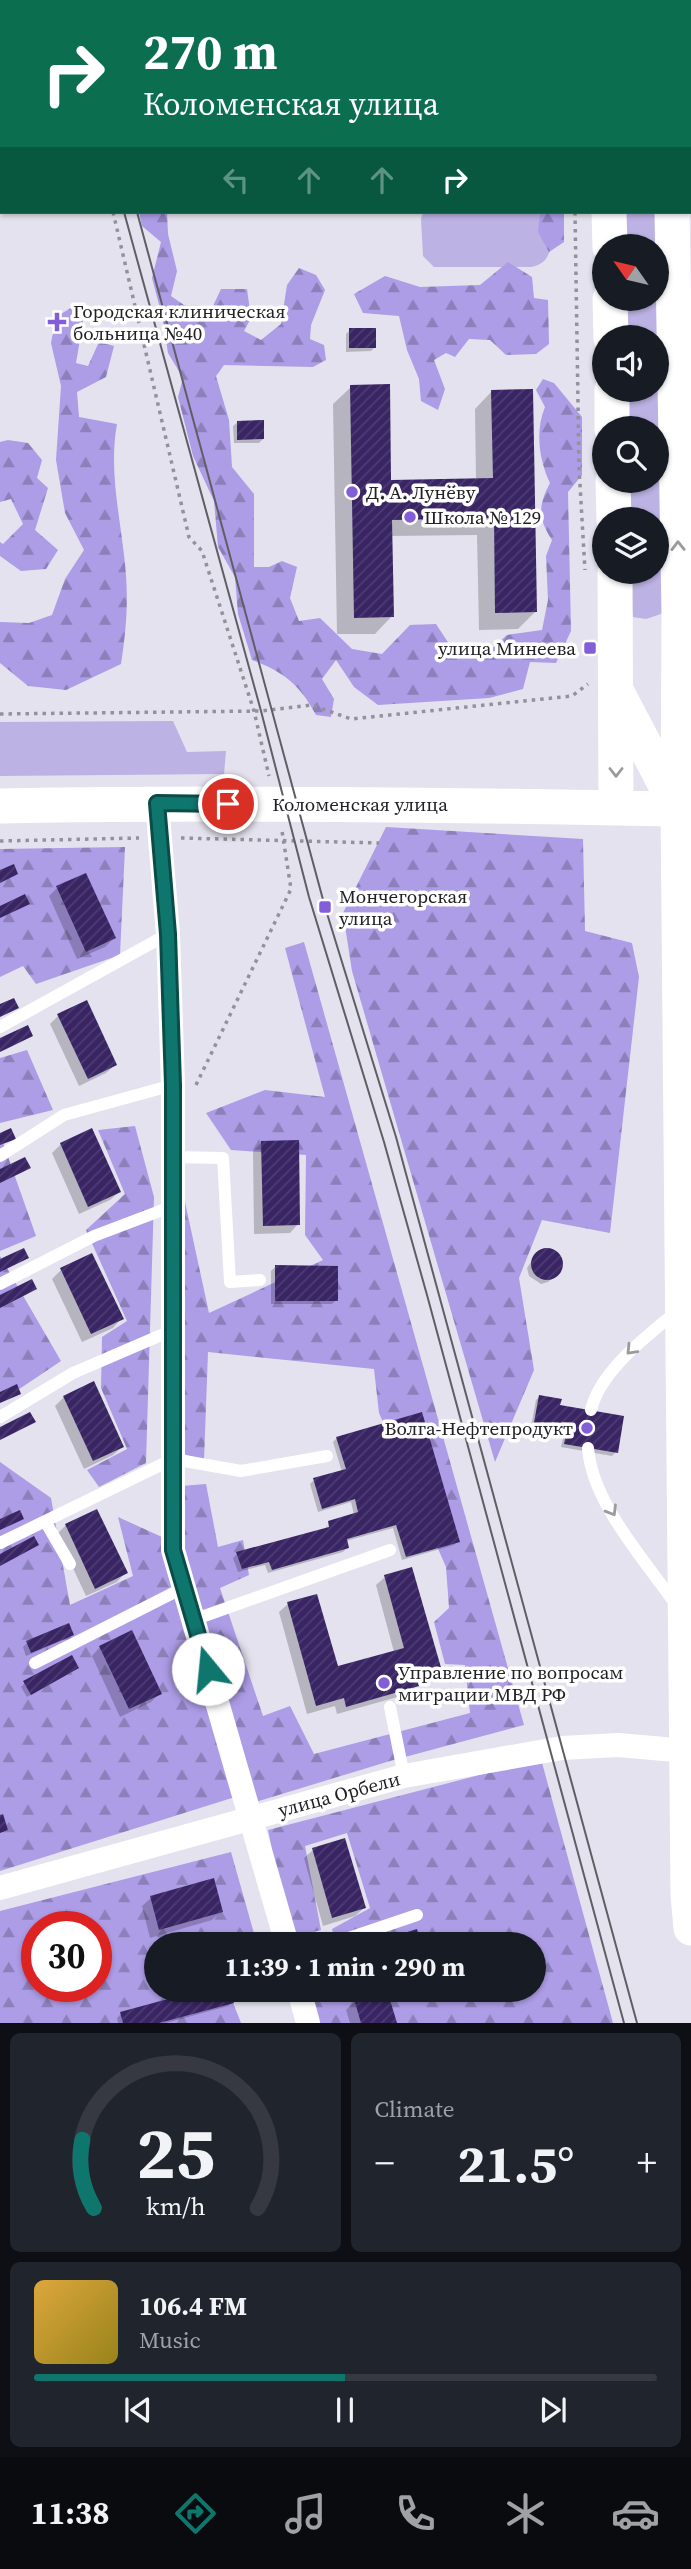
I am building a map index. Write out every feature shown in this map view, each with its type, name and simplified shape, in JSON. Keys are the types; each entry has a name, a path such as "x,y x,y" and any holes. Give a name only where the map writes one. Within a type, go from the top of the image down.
{"main road":[{"path":"609,214 610,234"},
{"path":"672,214 678,688 684,809 683,1306 688,1895 691,1928"},
{"path":"601,584 612,695 616,808"},
{"path":"612,695 643,723 657,724 668,715 678,688"},
{"path":"612,695 684,809"},
{"name":"Коломенская улица","path":"0,806 378,803 684,809"}],"street":[{"path":"157,803 183,1087 173,1157 173,1550 283,1932"},
{"name":"улица Орбели","path":"0,1888 404,1776 562,1748 618,1745 688,1761"},
{"path":"302,2002 308,2023"}],"lane":[{"path":"0,1027 168,934"},
{"path":"0,1156 64,1115 183,1087"},
{"path":"173,1157 223,1158 230,1282 260,1280"},
{"path":"0,1284 94,1237 173,1206"},
{"path":"592,1410 594,1398 629,1350 683,1306"},
{"path":"0,1417 74,1373 173,1330"},
{"path":"588,1448 598,1489 685,1618"},
{"path":"0,1543 173,1459 241,1471 327,1457"},
{"path":"45,1521 70,1564"},
{"path":"193,1620 390,1550"},
{"path":"35,1663 183,1588"},
{"path":"390,1707 404,1776"},
{"path":"367,1932 417,1915"}],"path":[{"path":"691,12 691,49"},
{"path":"113,214 189,537 202,551 254,711 285,840 291,889 183,1087"},
{"path":"575,214 579,468 592,534"},
{"path":"0,714 254,711 312,705 351,719 572,696 612,695"},
{"path":"0,841 159,838 379,843"}],"shaded area":[{"path":"422,214 546,214 550,250 544,262 531,267 434,267 423,256"},
{"path":"618,214 657,214 657,234 619,234"},
{"path":"620,312 659,312 659,325 621,325"},
{"path":"622,402 660,402 661,416 623,416"},
{"path":"624,493 662,493 662,507 625,507"},
{"path":"628,584 664,584 664,609 661,614 646,619 633,617"},
{"path":"173,721 187,752 226,751 224,774 0,776 0,722"}],"green space":[{"path":"139,214 167,214 168,234 177,271 171,296 184,305 213,306 221,289 247,289 251,318 244,331 261,340 281,324 287,285 299,268 316,275 325,290 311,325 310,339 324,345 326,360 313,367 224,365 216,376 229,420 232,467 254,494 254,567 269,567 282,561 297,567 290,598 299,621 320,618 352,649 382,654 410,625 436,624 453,650 489,651 507,635 542,630 548,600 546,556 552,540 541,512 550,483 543,465 539,436 545,407 536,390 543,379 554,383 582,417 582,475 568,492 571,631 556,663 530,662 523,689 489,698 378,705 354,687 336,660 322,679 334,699 331,717 316,715 304,695 290,681 273,669 252,660 238,614 235,577 218,547 214,501 193,456 178,397 183,378 168,353 152,278 161,242 142,226"},
{"path":"540,214 564,214 564,242 549,252 538,232"},
{"path":"508,262 532,277 534,298 548,300 549,344 536,354 506,355 490,340 469,339 455,357 446,353 434,360 445,389 438,410 421,401 419,379 407,350 399,316 363,313 354,294 385,276 420,287 480,285"},
{"path":"74,306 83,322 76,363 88,366 99,342 114,346 106,377 77,392 79,417 117,424 114,473 126,570 127,610 121,664 66,690 28,686 0,663 0,622 29,623 52,615 65,579 84,550 65,513 56,460 61,386 51,343 56,317"},
{"path":"8,440 28,443 42,460 37,478 48,488 35,530 58,550 46,569 21,571 0,556 0,542 3,544 23,524 11,499 0,502 0,442"},
{"path":"386,827 583,839 585,931 632,943 639,977 610,1233 542,1220 519,1278 534,1370 495,1462 352,971 343,913"},
{"path":"125,847 120,955 36,984 23,966 0,977 0,849"},
{"path":"304,942 524,1725 390,1761 252,1803 178,1549 181,1486 206,1484 218,1547 243,1540 249,1575 220,1588 263,1716 290,1706 314,1754 470,1713 465,1665 445,1664 434,1622 449,1608 446,1567 379,1413 374,1369 208,1352 204,1461 178,1452 185,1202 209,1313 323,1260 305,1235 306,1155 231,1150 206,1113 265,1090 325,1097 285,948"},
{"path":"27,1050 53,1110 0,1123 0,1058"},
{"path":"135,1126 154,1197 146,1463 99,1487 87,1470 127,1449 101,1388 102,1337 127,1321 86,1230 125,1194 98,1130"},
{"path":"0,1134 36,1236 0,1251"},
{"path":"0,1256 61,1361 0,1402"},
{"path":"0,1462 51,1498 70,1605 133,1576 118,1517 162,1537 235,1797 0,1871"},
{"path":"541,1759 613,2023 316,2023 310,2002 546,2002 546,1932 333,1932 332,1929 370,1908 347,1833 305,1846 321,1930 289,1932 268,1830"},
{"path":"231,1852 254,1932 144,1932 144,2002 233,2002 241,2023 0,2023 0,1911"}],"building":[{"path":"349,328 376,328 376,348 349,348"},
{"path":"390,384 391,480 493,478 491,390 533,389 537,612 495,613 494,518 392,520 394,617 354,618 350,385"},
{"path":"264,420 264,439 237,440 237,421"},
{"path":"14,864 18,874 0,883 0,870"},
{"path":"86,873 116,938 86,952 56,886"},
{"path":"25,894 30,904 0,918 0,906"},
{"path":"14,998 19,1008 0,1017 0,1004"},
{"path":"87,1000 117,1065 88,1079 57,1014"},
{"path":"28,1025 33,1036 0,1052 0,1038"},
{"path":"11,1128 16,1139 0,1145 0,1133"},
{"path":"92,1128 121,1192 88,1207 60,1143"},
{"path":"299,1140 300,1225 263,1226 261,1141"},
{"path":"25,1157 31,1168 0,1183 0,1169"},
{"path":"24,1248 29,1258 0,1272 0,1259"},
{"path":"547,1248 558,1253 563,1264 558,1275 547,1280 536,1275 531,1264 536,1253"},
{"path":"92,1253 124,1319 91,1334 60,1268"},
{"path":"275,1265 338,1266 338,1301 275,1301"},
{"path":"32,1279 37,1289 0,1308 0,1295"},
{"path":"94,1381 124,1447 93,1461 63,1396"},
{"path":"17,1384 21,1394 0,1403 0,1392"},
{"path":"539,1395 562,1399 560,1405 624,1416 618,1453 564,1444 567,1430 556,1428 555,1432 533,1428"},
{"path":"30,1412 36,1422 0,1440 0,1427"},
{"path":"422,1412 460,1542 406,1557 396,1525 347,1539 349,1548 272,1570 269,1562 242,1569 236,1552 329,1527 328,1521 358,1512 355,1499 322,1509 313,1478 346,1469 336,1437"},
{"path":"97,1509 128,1573 95,1589 65,1524"},
{"path":"20,1510 24,1519 0,1530 0,1519"},
{"path":"34,1536 39,1545 0,1566 0,1554"},
{"path":"412,1567 442,1671 417,1678 419,1686 346,1707 344,1698 316,1706 287,1602 317,1594 338,1666 404,1648 384,1575"},
{"path":"69,1623 74,1635 31,1653 26,1641"},
{"path":"132,1630 162,1694 129,1709 99,1646"},
{"path":"72,1655 79,1668 31,1695 23,1681"},
{"path":"3,1814 8,1830 0,1833 0,1815"},
{"path":"345,1838 366,1908 332,1918 312,1848"},
{"path":"214,1878 223,1912 159,1930 150,1896"},
{"path":"157,2002 234,2003 159,2023 123,2023 120,2012"},
{"path":"355,2002 391,2002 397,2023 361,2023"}],"tram line":[{"path":"125,214 261,711 309,897 384,1142 427,1295 624,2023"},
{"path":"138,214 325,907 396,1137 637,2023"}],"place":[{"name":"Городская клиническая больница №40","path":"57,322"},
{"name":"Д. А. Лунёву","path":"352,492"},
{"name":"Школа № 129","path":"410,517"},
{"name":"улица Минеева","path":"590,648"},
{"name":"Мончегорская улица","path":"325,907"},
{"name":"Волга-Нефтепродукт","path":"587,1428"},
{"name":"Управление по вопросам миграции МВД РФ","path":"384,1683"}],"route":[{"path":"208,1669 173,1550 173,1085 168,934 157,803 228,804"}]}
